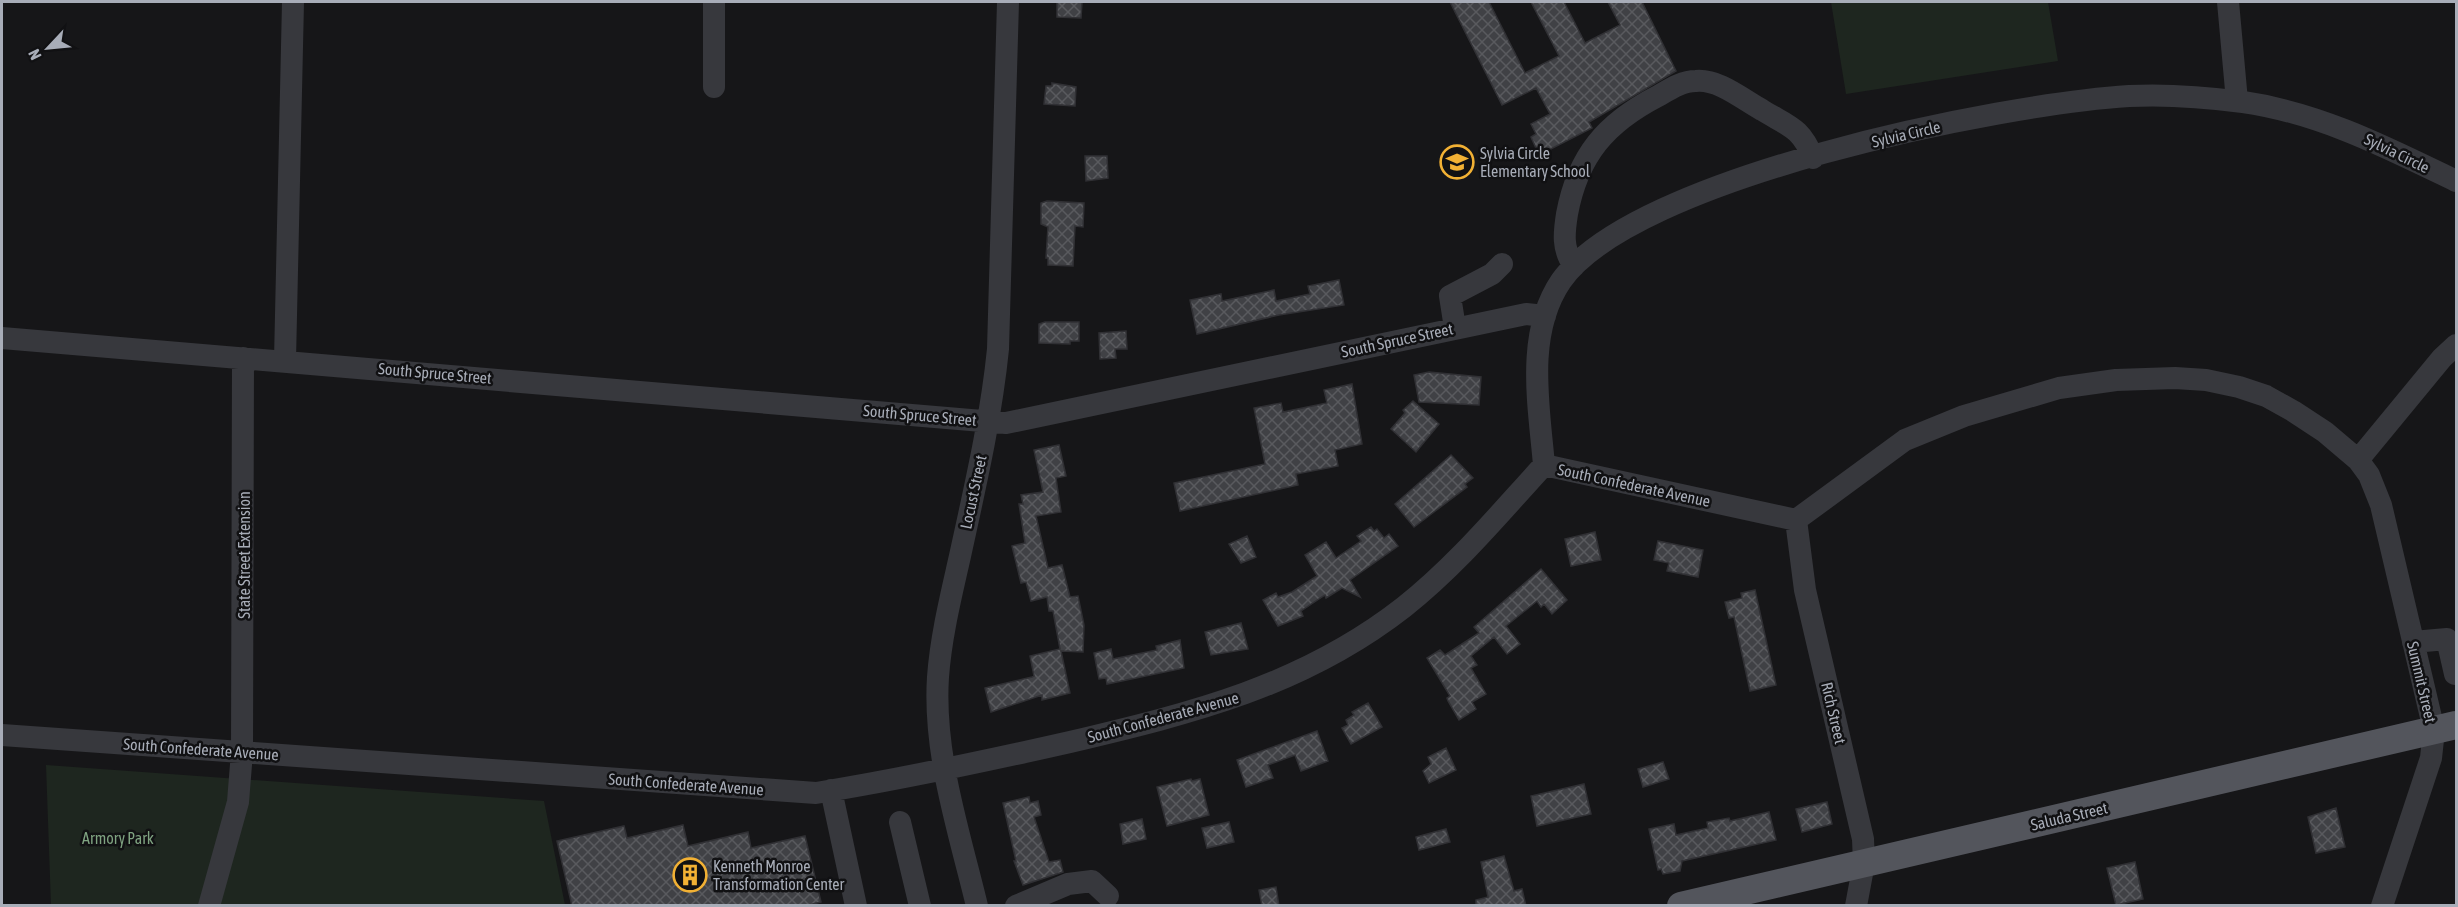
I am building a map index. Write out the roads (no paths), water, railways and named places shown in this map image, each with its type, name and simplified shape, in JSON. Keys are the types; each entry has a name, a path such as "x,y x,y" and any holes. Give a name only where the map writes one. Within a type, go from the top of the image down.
{"main road":[{"name":"Saluda Street","path":"1682,906 2445,728"}],"street":[{"path":"285,360 293,2"},
{"path":"714,2 714,87"},
{"name":"Locust Street","path":"970,904 944,771 938,707 942,636 988,421 996,370 1001,292 1008,2"},
{"path":"2228,2 2237,101"},
{"path":"1574,266 1566,254 1564,230 1571,192 1585,159 1599,139 1627,112 1681,83 1713,82 1802,134 1813,158"},
{"name":"Sylvia Circle","path":"1544,465 1537,388 1540,335 1545,316 1561,282 1574,266 1614,235 1684,198 1813,158 1940,126 2077,101 2159,96 2237,101 2304,115 2359,134 2457,181"},
{"path":"1455,328 1450,296 1492,274 1503,264"},
{"name":"South Spruce Street","path":"243,358 1006,423 1455,328 1526,314 1545,316"},
{"path":"2,338 243,358"},
{"path":"1796,520 1905,440 1964,416 2059,388 2116,380 2206,380 2239,387 2266,396 2293,411 2325,432 2358,460 2442,358 2457,345"},
{"name":"State Street Extension","path":"209,906 238,802 242,752 243,358"},
{"name":"Summit Street","path":"2358,460 2369,475 2381,505 2422,680 2445,728 2430,758 2382,906"},
{"name":"South Confederate Avenue","path":"2,735 816,793 944,771 1166,719 1229,701 1290,676 1348,645 1403,608 1459,560 1544,465 1796,520"},
{"name":"Rich Street","path":"1796,520 1805,590 1863,839 1864,863 1856,906"},
{"path":"2413,642 2447,639 2456,674 2422,680"},
{"path":"831,790 856,906"},
{"path":"900,822 920,906"},
{"path":"1024,904 1068,884 1092,881 1108,896"}],"place":[{"name":"Sylvia Circle Elementary School","path":"1457,162"},
{"name":"Kenneth Monroe Transformation Center","path":"690,875"}],"park label":[{"name":"Armory Park","path":"118,838"}]}
